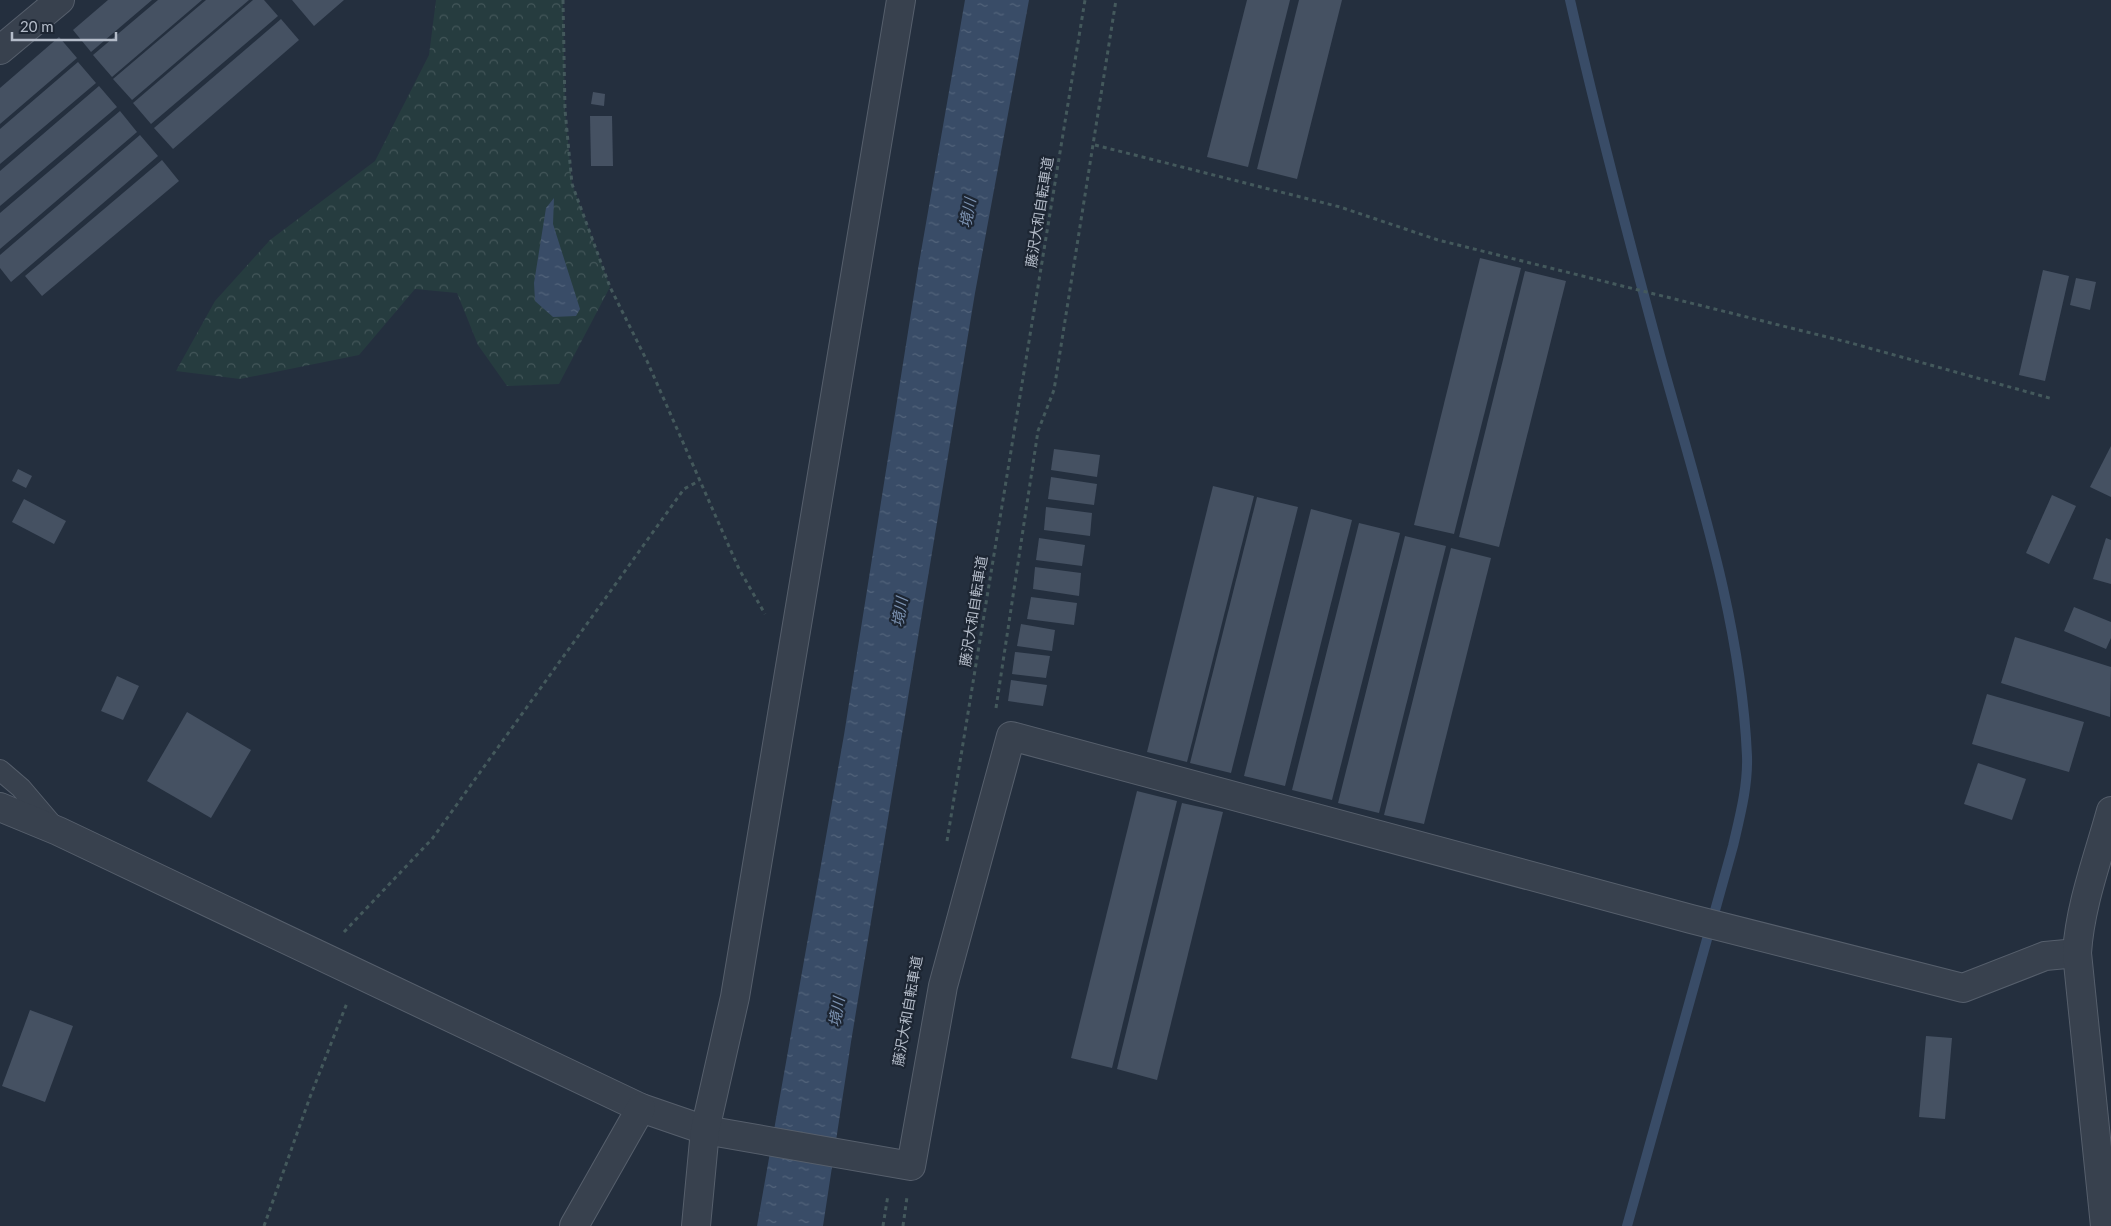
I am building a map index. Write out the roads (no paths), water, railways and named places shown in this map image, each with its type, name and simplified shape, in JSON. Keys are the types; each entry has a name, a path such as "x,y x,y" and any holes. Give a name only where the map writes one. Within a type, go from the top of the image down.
{"street":[{"path":"0,50 60,0"},
{"path":"696,1226 714,1132 901,0"},
{"path":"0,807 58,832 641,1108 714,1132 911,1166 943,986 1011,736 1724,928 1963,988 2045,956 2078,953"},
{"path":"2105,1226 2106,1192 2078,953 2079,928 2085,902 2111,811"},
{"path":"574,1226 641,1108"}],"lane":[{"path":"0,770 21,788 58,832"}],"water":[{"name":"境川","path":"965,0 1029,0 975,293 851,1042 823,1226 757,1226 844,735 918,269"},
{"path":"554,198 553,224 580,309 576,316 553,317 535,301 534,283 546,208"}],"waterway":[{"path":"1570,0 1625,222 1715,553 1736,654 1747,756 1745,790 1733,846 1627,1226"}]}
